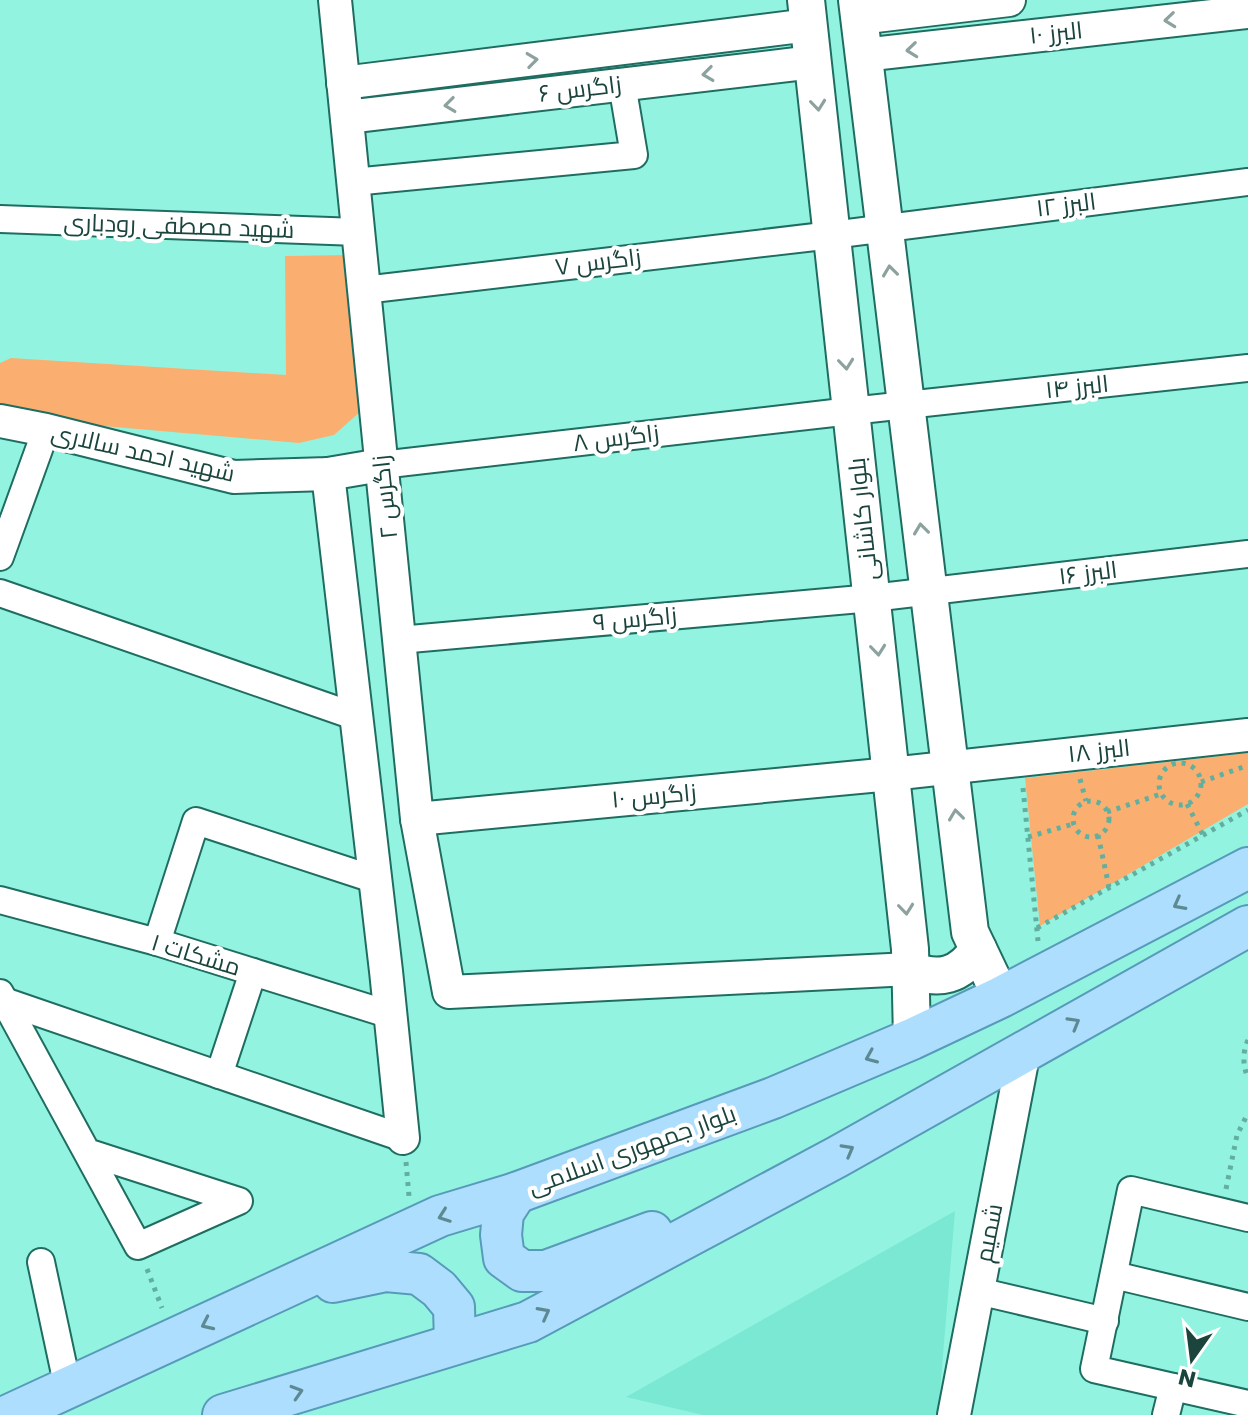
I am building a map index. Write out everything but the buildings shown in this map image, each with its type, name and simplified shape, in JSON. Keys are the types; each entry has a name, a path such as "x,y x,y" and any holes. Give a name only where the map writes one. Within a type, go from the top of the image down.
{"main road":[{"path":"808,12 858,9 970,932 1001,997"},
{"name":"بلوار کاشانی","path":"808,12 910,949 912,1039"},
{"path":"813,62 863,55"},
{"name":"بلوار جمهوری اسلامی","path":"9,1415 440,1216 516,1193 773,1098 912,1039 1001,997 1248,868"},
{"path":"223,1415 528,1322 837,1157 1248,926"},
{"path":"910,969 935,976 948,974 971,960 978,949"},
{"path":"516,1193 503,1213 501,1235 504,1258 522,1271 546,1271 790,1181"},
{"path":"267,1296 386,1271 419,1274 439,1289 454,1307 455,1343"}],"street":[{"name":"زاگرس ۲","path":"335,0 417,819 449,992 910,969"},
{"name":"البرز ۱۰","path":"858,9 1009,0"},
{"name":"زاگرس ۶","path":"343,83 616,49 808,12"},
{"name":"البرز ۱۰","path":"863,55 1248,12"},
{"path":"353,182 634,155 616,49"},
{"name":"زاگرس ۶","path":"347,117 813,62"},
{"name":"البرز ۱۲","path":"832,235 1248,182"},
{"name":"شهید مصطفی رودباری","path":"0,219 358,232"},
{"name":"زاگرس ۷","path":"364,290 832,235"},
{"name":"البرز ۱۴","path":"851,411 1248,368"},
{"name":"زاگرس ۸","path":"381,465 851,411"},
{"name":"شهید احمد سالاری","path":"0,421 234,477 328,474 381,465"},
{"path":"0,557 46,430"},
{"path":"2,997 403,1138 328,474"},
{"name":"البرز ۱۶","path":"872,598 1248,554"},
{"path":"0,593 357,717"},
{"name":"زاگرس ۹","path":"399,640 872,598"},
{"name":"البرز ۱۸","path":"950,766 1248,735"},
{"name":"زاگرس ۱۰","path":"417,819 950,766"},
{"path":"157,942 196,821 376,880"},
{"name":"مشکات ۱","path":"0,900 157,942 391,1015"},
{"path":"219,1075 253,972"},
{"path":"2,997 138,1246 239,1201 87,1152"},
{"name":"شمیم","path":"954,1415 1024,1051"},
{"path":"1248,1218 1131,1190 1094,1369 1248,1404"},
{"path":"41,1262 68,1388"},
{"path":"1114,1275 1248,1307"},
{"path":"978,1291 1105,1321"},
{"path":"1166,1415 1173,1387"}],"path":[{"path":"1021,759 1041,976"},
{"path":"1179,762 1198,771 1201,782 1195,799 1187,804 1172,804 1161,794 1159,784 1161,773 1179,762"},
{"path":"1201,782 1248,765"},
{"path":"1107,812 1161,794"},
{"path":"1086,801 1102,804 1107,812 1107,828 1098,835 1084,836 1073,824 1075,810 1086,801"},
{"path":"1187,804 1203,835"},
{"path":"1037,928 1248,810"},
{"path":"1028,837 1073,824"},
{"path":"1098,835 1109,887"},
{"path":"1248,1040 1244,1058 1248,1078"},
{"path":"1221,1212 1237,1135 1248,1113"},
{"path":"1237,1135 1248,1138"},
{"path":"403,1138 413,1229"},
{"path":"138,1246 174,1339"}],"shaded area":[{"path":"349,255 361,411 334,435 299,443 22,419 0,414 0,363 11,358 286,375 285,256"},
{"path":"1248,753 1248,804 1040,926 1025,778"},
{"path":"955,1211 938,1415 703,1415 626,1397"}]}
